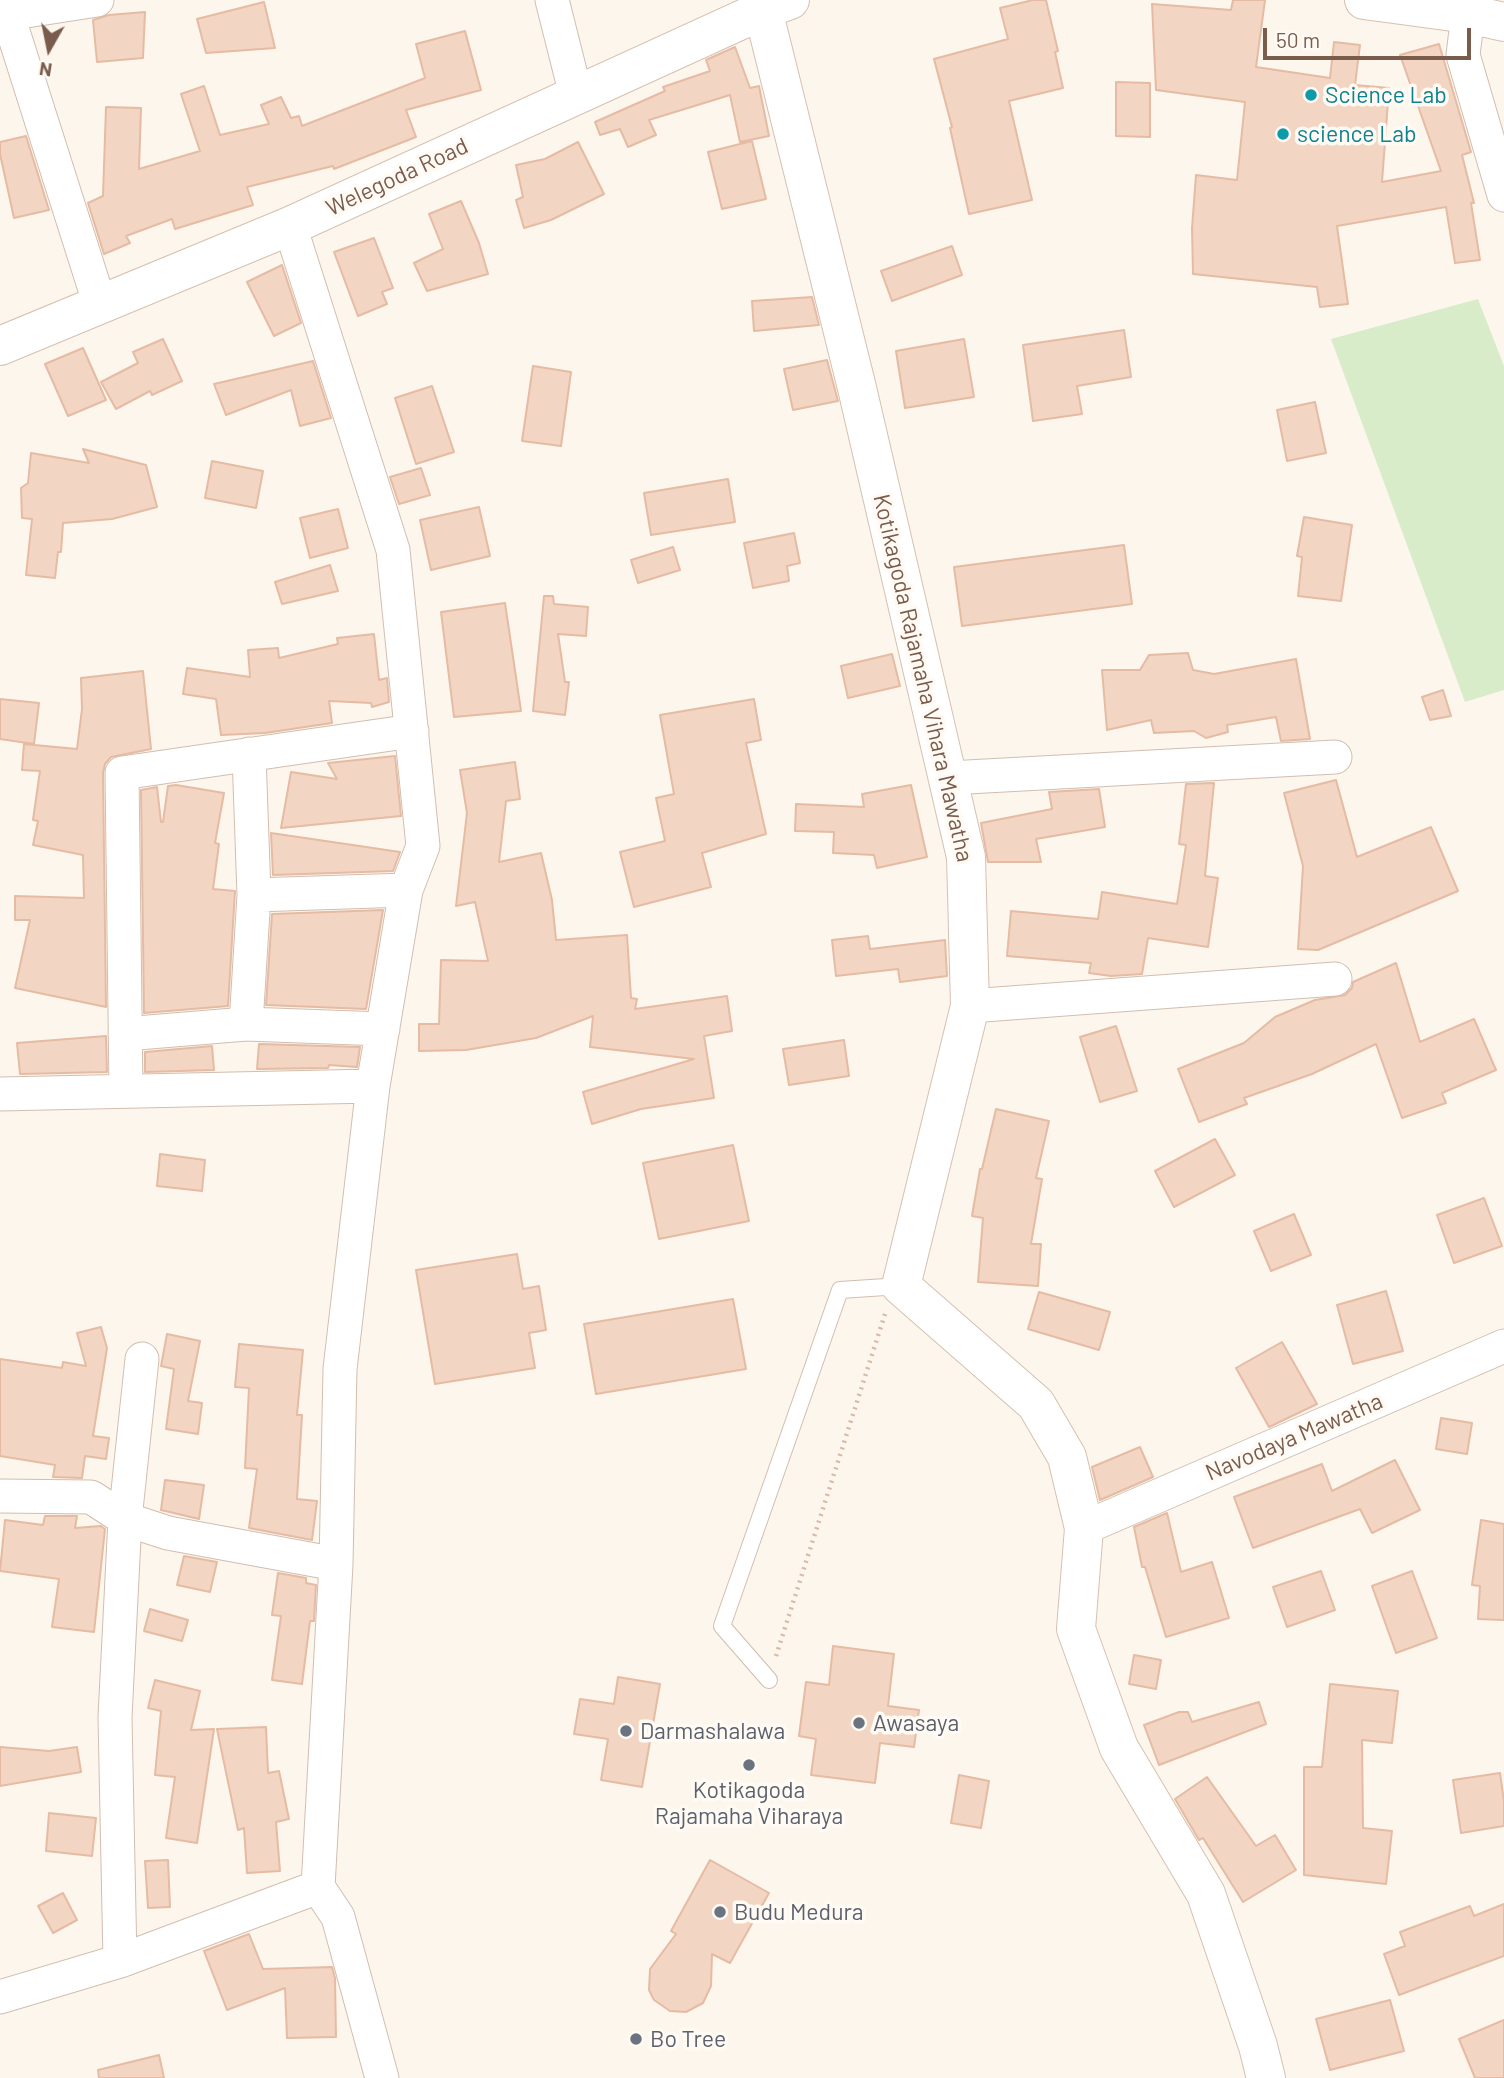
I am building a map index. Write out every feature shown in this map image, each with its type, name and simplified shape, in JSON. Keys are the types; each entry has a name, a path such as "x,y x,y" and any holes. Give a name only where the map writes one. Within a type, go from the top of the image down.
{"street":[{"path":"97,0 5,7 100,305"},
{"path":"552,0 576,95"},
{"path":"1364,0 1486,18 1463,55 1504,195"},
{"name":"Welegoda Road","path":"0,346 290,226 771,3"},
{"name":"Kotikagoda Rajamaha Vihara Mawatha","path":"771,3 966,857 970,1006 901,1286"},
{"path":"290,226 393,550 423,846 406,890 373,1086 340,1369 337,1564 318,1887 338,1917 383,2078"},
{"path":"125,1091 122,772 412,731"},
{"path":"246,1024 254,895 249,754"},
{"path":"949,778 1335,757"},
{"path":"254,895 406,890"},
{"path":"970,1006 1335,979"},
{"path":"125,1034 246,1024 383,1029"},
{"path":"0,1094 373,1086"},
{"path":"901,1286 1036,1404 1067,1457 1084,1528 1076,1629 1119,1748 1206,1894 1258,2046 1266,2078"},
{"name":"Navodaya Mawatha","path":"1084,1528 1504,1346"},
{"path":"120,1961 115,1717 125,1519 142,1359"},
{"path":"0,1496 91,1497 125,1519 168,1533 337,1564"},
{"path":"0,1997 120,1961 318,1887"}],"lane":[{"path":"769,1680 722,1626 840,1290 901,1286"}],"path":[{"path":"769,1680 882,1321 901,1286"}],"green space":[{"path":"1478,299 1504,366 1504,690 1465,702 1331,339"}],"building":[{"path":"1033,0 1046,0 1058,51 1055,52 1063,88 1009,101 1032,200 969,214 950,128 952,127 934,59 1008,39 1000,8"},
{"path":"1233,0 1265,0 1256,67 1330,78 1334,42 1360,45 1355,85 1389,88 1382,182 1441,171 1400,55 1439,44 1471,152 1462,155 1474,203 1471,203 1480,260 1455,263 1446,207 1337,226 1348,304 1320,307 1317,287 1193,274 1192,228 1196,175 1237,180 1245,102 1156,90 1152,4 1231,10"},
{"path":"264,2 275,48 206,53 197,19"},
{"path":"145,12 143,58 97,62 93,20 109,15"},
{"path":"465,31 481,90 406,110 416,137 334,169 333,166 247,187 253,205 175,229 172,219 126,236 130,243 104,254 88,203 103,196 106,107 141,108 139,169 200,151 181,94 204,86 220,135 269,124 261,105 281,97 291,118 299,116 302,126 425,78 416,44"},
{"path":"735,47 750,88 759,86 769,136 740,142 730,95 649,120 656,135 628,147 620,129 600,135 595,122 665,91 663,87 710,71 706,60"},
{"path":"1116,82 1150,83 1150,137 1116,136"},
{"path":"26,136 49,210 14,218 0,154 0,142"},
{"path":"752,141 766,199 722,209 708,152"},
{"path":"578,142 604,194 551,220 524,228 516,200 523,197 516,165 545,159"},
{"path":"461,201 479,243 488,274 427,291 414,263 443,249 429,214"},
{"path":"374,238 393,288 382,292 387,304 358,316 334,252"},
{"path":"952,246 962,275 892,301 881,271"},
{"path":"282,265 301,323 274,336 247,282"},
{"path":"812,297 819,325 754,331 752,301"},
{"path":"1124,330 1131,377 1077,386 1082,414 1033,421 1023,345"},
{"path":"163,339 182,381 152,395 150,391 116,409 101,382 138,363 133,352"},
{"path":"964,339 974,397 905,408 896,351"},
{"path":"83,348 106,400 68,416 45,364"},
{"path":"827,360 838,401 793,410 784,369"},
{"path":"313,361 331,418 300,426 291,390 226,415 214,384"},
{"path":"533,366 571,372 561,446 522,441"},
{"path":"432,386 454,452 416,464 395,398"},
{"path":"1315,402 1326,453 1287,461 1277,410"},
{"path":"83,449 146,465 157,507 112,519 63,523 61,552 58,552 55,578 26,575 32,519 22,518 21,488 28,483 31,453 89,463"},
{"path":"212,461 263,471 256,508 205,498"},
{"path":"421,468 430,495 399,504 390,477"},
{"path":"728,479 735,522 651,535 644,493"},
{"path":"479,507 490,556 431,570 420,520"},
{"path":"338,509 348,548 310,558 300,518"},
{"path":"1304,517 1352,525 1341,601 1298,596 1302,557 1297,556"},
{"path":"794,533 800,563 787,566 789,581 753,588 744,543"},
{"path":"1124,545 1132,604 962,626 954,567"},
{"path":"673,547 680,570 638,583 631,560"},
{"path":"330,565 338,591 282,604 275,582"},
{"path":"544,596 553,596 554,604 588,607 586,636 558,634 565,682 569,682 565,715 533,711"},
{"path":"505,603 521,711 454,717 441,612"},
{"path":"374,634 379,680 387,678 389,702 372,707 371,703 329,701 332,723 265,733 221,735 216,699 183,694 187,668 250,677 248,650 278,648 279,658 338,644 337,638"},
{"path":"1188,653 1193,670 1214,674 1296,659 1310,739 1281,741 1276,717 1227,725 1228,732 1206,738 1194,731 1154,733 1151,720 1107,730 1102,670 1140,670 1149,655"},
{"path":"892,654 900,686 848,698 841,666"},
{"path":"143,671 151,749 111,757 105,764 103,773 106,1007 15,988 30,920 15,920 15,896 84,898 83,855 33,845 38,821 33,820 40,771 22,770 24,744 77,749 82,709 81,678"},
{"path":"1443,690 1451,716 1430,720 1422,697"},
{"path":"0,699 39,703 34,744 0,739"},
{"path":"754,699 761,740 746,743 766,834 702,853 711,887 634,907 620,852 665,841 656,798 674,794 660,715"},
{"path":"395,756 401,816 281,828 291,772 337,779 328,763"},
{"path":"515,762 520,799 506,801 499,862 541,853 552,900 556,940 627,935 631,998 637,999 635,1009 727,996 732,1031 704,1036 714,1098 641,1109 592,1124 583,1092 694,1059 590,1047 593,1016 536,1038 466,1050 419,1051 419,1024 439,1024 441,960 488,961 475,902 456,906 467,813 460,770"},
{"path":"1336,780 1357,857 1431,827 1458,891 1318,950 1298,949 1303,866 1284,793"},
{"path":"1214,783 1205,876 1218,878 1208,947 1148,938 1142,974 1111,976 1089,973 1091,963 1007,956 1011,911 1098,919 1102,892 1177,904 1186,845 1179,844 1186,784"},
{"path":"911,785 927,857 877,868 874,855 833,853 834,832 795,831 796,804 864,807 862,794"},
{"path":"168,786 224,793 215,843 219,844 213,889 235,891 228,1006 144,1013 141,790 157,787 163,822"},
{"path":"1099,789 1105,827 1036,839 1041,862 988,862 981,823 1052,809 1049,792"},
{"path":"271,833 400,852 393,871 273,875"},
{"path":"383,910 366,1009 266,1005 272,914"},
{"path":"868,936 870,949 945,940 947,976 900,982 898,969 836,976 832,940"},
{"path":"1396,963 1420,1042 1474,1019 1496,1070 1442,1093 1446,1103 1402,1118 1376,1044 1312,1074 1244,1098 1247,1104 1199,1122 1178,1069 1244,1043 1275,1017 1315,1000 1345,995 1352,988 1353,982"},
{"path":"1116,1026 1137,1091 1100,1102 1080,1037"},
{"path":"106,1036 107,1072 20,1074 17,1043"},
{"path":"844,1040 849,1076 789,1085 783,1049"},
{"path":"259,1044 360,1047 357,1067 329,1065 328,1068 257,1069"},
{"path":"212,1046 214,1070 145,1072 145,1052"},
{"path":"996,1109 1049,1121 1036,1178 1042,1179 1031,1244 1041,1244 1038,1286 978,1282 983,1218 972,1216 980,1169"},
{"path":"1215,1139 1235,1175 1174,1207 1155,1171"},
{"path":"733,1145 749,1221 659,1239 643,1163"},
{"path":"160,1154 205,1160 202,1191 157,1186"},
{"path":"1484,1198 1502,1246 1454,1263 1437,1215"},
{"path":"1294,1214 1311,1255 1271,1271 1254,1231"},
{"path":"517,1254 523,1289 539,1286 546,1330 529,1333 535,1368 435,1384 416,1270"},
{"path":"1386,1291 1403,1351 1353,1364 1337,1305"},
{"path":"1039,1292 1110,1312 1099,1350 1028,1329"},
{"path":"733,1299 746,1369 596,1394 584,1324"},
{"path":"101,1327 107,1348 93,1436 109,1438 106,1459 85,1456 82,1478 53,1477 55,1465 0,1456 0,1359 62,1368 63,1362 86,1366 77,1333"},
{"path":"167,1334 200,1341 188,1401 202,1403 198,1434 166,1429 174,1369 161,1366"},
{"path":"1282,1342 1317,1404 1269,1427 1236,1368"},
{"path":"239,1344 303,1350 297,1415 302,1415 297,1499 317,1501 312,1540 249,1528 257,1469 245,1468 249,1388 235,1387"},
{"path":"1441,1418 1472,1423 1467,1454 1436,1449"},
{"path":"1140,1447 1153,1477 1100,1500 1092,1467"},
{"path":"1395,1460 1420,1510 1372,1533 1360,1509 1253,1548 1234,1497 1322,1464 1332,1491"},
{"path":"165,1480 204,1485 199,1519 161,1510"},
{"path":"1167,1513 1181,1572 1212,1562 1229,1618 1166,1637 1145,1567 1142,1567 1134,1527"},
{"path":"45,1516 77,1516 75,1528 101,1526 105,1529 94,1632 52,1627 59,1579 0,1571 5,1520 43,1525"},
{"path":"1481,1520 1504,1524 1504,1620 1478,1619 1480,1586 1472,1585"},
{"path":"184,1556 217,1562 210,1592 177,1585"},
{"path":"1321,1571 1335,1610 1287,1627 1273,1587"},
{"path":"1412,1571 1437,1638 1396,1653 1372,1586"},
{"path":"278,1573 306,1578 306,1583 316,1585 314,1621 310,1621 302,1684 272,1680 281,1616 272,1615"},
{"path":"150,1609 188,1620 182,1641 144,1631"},
{"name":"Awasaya","path":"833,1646 894,1654 888,1706 919,1710 914,1747 880,1743 875,1783 811,1775 816,1739 799,1736 806,1682 829,1685"},
{"path":"1134,1655 1161,1660 1156,1689 1129,1684"},
{"name":"Darmashalawa","path":"618,1677 660,1684 642,1787 601,1780 608,1739 574,1734 580,1699 614,1704"},
{"path":"155,1680 200,1691 191,1730 214,1729 197,1843 166,1838 175,1777 155,1775 161,1711 148,1708"},
{"path":"1330,1684 1398,1691 1392,1743 1362,1740 1363,1828 1392,1831 1386,1884 1304,1875 1304,1767 1322,1767"},
{"path":"1259,1702 1266,1724 1159,1765 1144,1725 1179,1712 1188,1712 1192,1722"},
{"path":"266,1727 268,1773 279,1771 289,1819 276,1822 280,1871 247,1873 244,1828 238,1830 217,1729"},
{"path":"0,1747 49,1751 77,1747 81,1772 0,1786"},
{"path":"1500,1773 1504,1826 1461,1833 1453,1780"},
{"path":"959,1775 989,1781 981,1828 951,1823"},
{"path":"1207,1777 1256,1846 1275,1835 1296,1870 1243,1902 1203,1838 1199,1840 1175,1799"},
{"path":"49,1813 96,1818 92,1856 46,1851"},
{"path":"168,1860 170,1907 148,1908 145,1861"},
{"path":"710,1860 769,1893 730,1963 712,1954 711,1986 703,2003 686,2012 670,2011 654,2000 649,1990 650,1969 676,1934 671,1931"},
{"path":"63,1893 77,1920 53,1933 38,1906"},
{"path":"1504,1904 1504,1956 1399,1995 1384,1954 1405,1946 1400,1932 1470,1906 1474,1916"},
{"path":"249,1934 263,1969 332,1967 335,1978 336,2037 287,2038 285,1988 227,2010 204,1951"},
{"path":"1390,2000 1404,2051 1330,2070 1316,2019"},
{"path":"1504,2020 1504,2078 1475,2078 1459,2039"},
{"path":"159,2055 164,2078 99,2078 98,2070"}],"place":[{"name":"Science Lab","path":"1311,95"},
{"name":"science Lab","path":"1283,134"},
{"name":"Awasaya","path":"859,1723"},
{"name":"Darmashalawa","path":"626,1731"},
{"name":"Kotikagoda Rajamaha Viharaya","path":"749,1765"},
{"name":"Budu Medura","path":"720,1912"},
{"name":"Bo Tree","path":"636,2039"}]}
